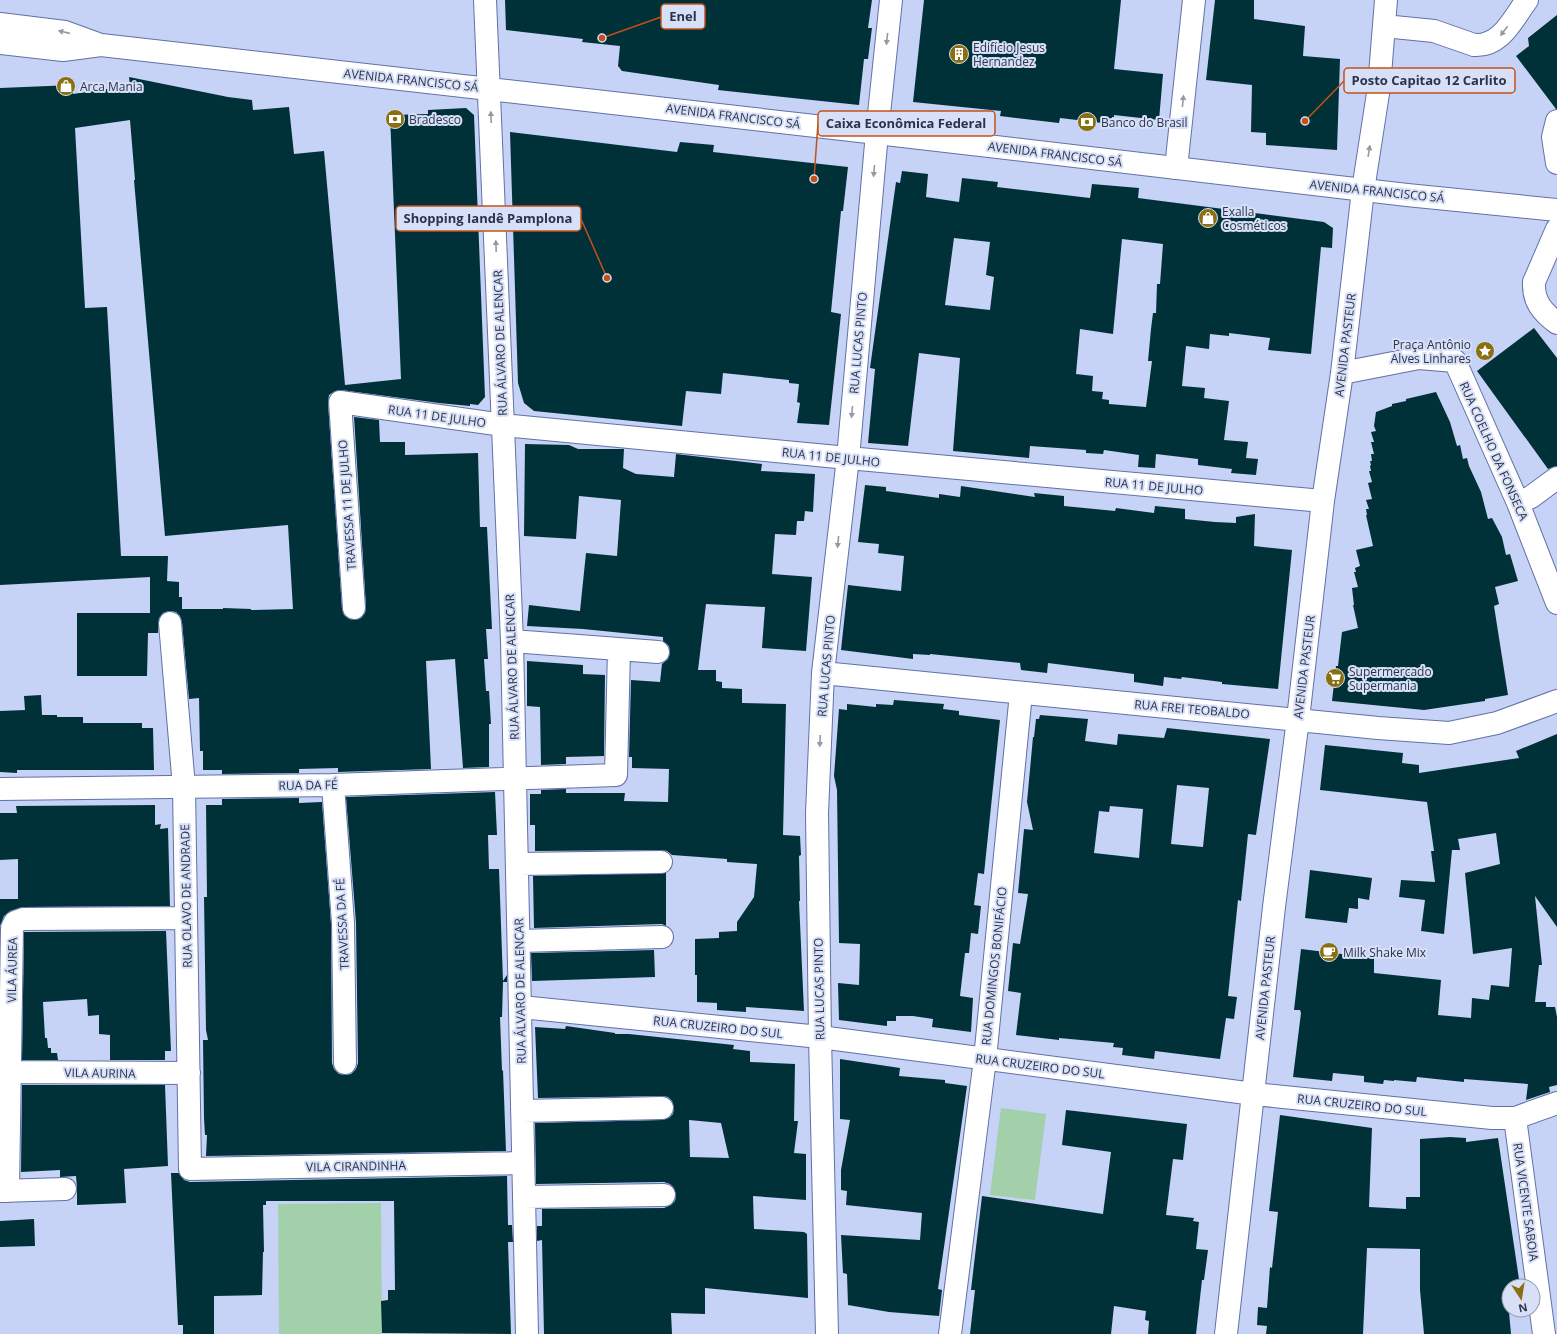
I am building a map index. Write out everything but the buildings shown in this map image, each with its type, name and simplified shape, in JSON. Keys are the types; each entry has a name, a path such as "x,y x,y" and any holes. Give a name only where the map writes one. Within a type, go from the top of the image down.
{"street":[{"name":"RUA ÁLVARO DE ALENCAR","path":"485,0 490,89 512,641 527,1334"},
{"name":"RUA LUCAS PINTO","path":"827,1334 820,1037 817,814 823,673 848,458 877,133 891,0"},
{"path":"1176,168 1194,0"},
{"name":"AVENIDA PASTEUR","path":"1226,1334 1274,907 1298,719 1323,502 1342,373 1363,190 1379,87 1386,0"},
{"path":"1384,26 1434,30 1480,46 1498,39 1527,0"},
{"name":"AVENIDA FRANCISCO SÁ","path":"0,24 65,32 100,45 1363,190 1557,210"},
{"name":"AVENIDA FRANCISCO SÁ","path":"0,43 63,50 100,45"},
{"path":"1557,121 1553,137 1557,163"},
{"path":"1557,229 1534,282 1534,297 1539,306 1557,323"},
{"name":"RUA COELHO DA FONSECA","path":"1342,373 1420,358 1455,361 1518,503 1557,603"},
{"name":"RUA 11 DE JULHO","path":"340,402 503,425 1323,502"},
{"name":"TRAVESSA 11 DE JULHO","path":"340,402 354,608"},
{"path":"1518,503 1531,497 1557,478"},
{"name":"RUA OLAVO DE ANDRADE","path":"170,623 184,787 190,1169"},
{"path":"512,641 658,652"},
{"name":"RUA DA FÉ","path":"0,789 333,785 616,775 619,649"},
{"name":"RUA FREI TEOBALDO","path":"823,673 1378,728 1449,733 1497,723 1557,701"},
{"name":"RUA DOMINGOS BONIFÁCIO","path":"950,1334 985,1059 1021,693"},
{"name":"TRAVESSA DA FÉ","path":"333,785 343,923 345,1063"},
{"path":"518,864 661,862"},
{"name":"VILA ÁUREA","path":"4,1191 10,1072 12,928 15,922 22,919 186,918"},
{"path":"519,941 662,937"},
{"name":"RUA CRUZEIRO DO SUL","path":"520,1007 820,1037 1254,1094 1492,1118 1515,1118 1557,1102"},
{"name":"VILA AURINA","path":"10,1072 189,1073"},
{"path":"522,1111 662,1108"},
{"name":"RUA VICENTE SABOIA","path":"1515,1118 1544,1334"},
{"name":"VILA CIRANDINHA","path":"190,1169 523,1163"},
{"path":"4,1191 65,1189"},
{"path":"524,1197 664,1195"}],"green space":[{"path":"1001,1108 1046,1114 1035,1200 990,1195"},
{"path":"381,1203 382,1334 279,1334 278,1204"}],"place":[{"name":"Enel","path":"602,38"},
{"name":"Edifício Jesus Hernandez","path":"959,54"},
{"name":"Arca Mania","path":"66,86"},
{"name":"Bradesco","path":"395,119"},
{"name":"Posto Capitao 12 Carlito","path":"1305,121"},
{"name":"Banco do Brasil","path":"1087,122"},
{"name":"Caixa Econômica Federal","path":"814,179"},
{"name":"Exalla Cosméticos","path":"1208,218"},
{"name":"Shopping Iandê Pamplona","path":"607,278"},
{"name":"Praça Antônio Alves Linhares","path":"1485,351"},
{"name":"Supermercado Supermania","path":"1335,678"},
{"name":"Milk Shake Mix","path":"1329,952"}]}
